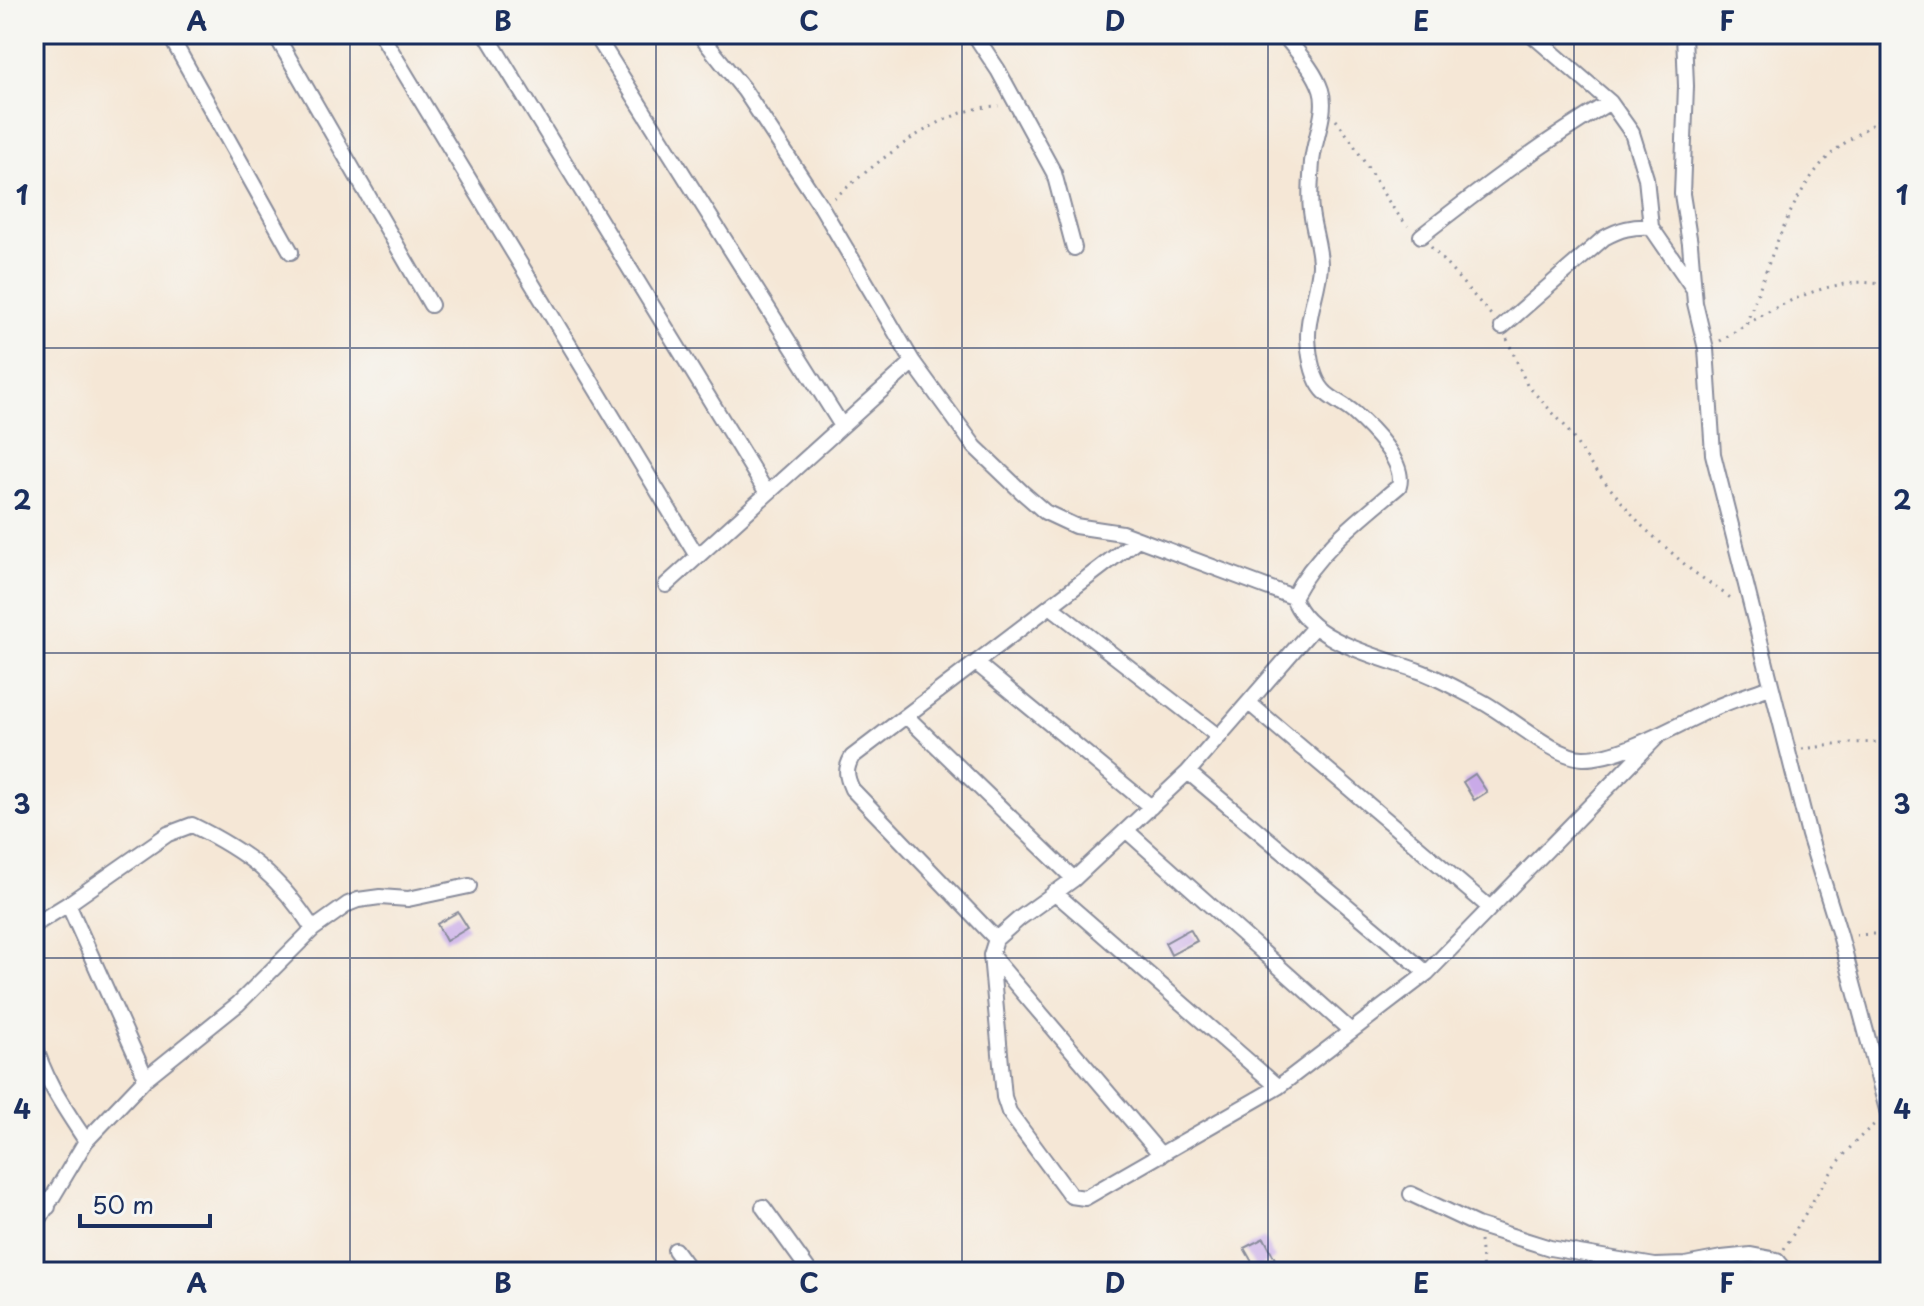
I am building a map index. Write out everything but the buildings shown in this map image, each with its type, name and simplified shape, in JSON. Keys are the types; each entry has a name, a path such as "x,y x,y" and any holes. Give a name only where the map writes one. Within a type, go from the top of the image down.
{"street":[{"path":"169,34 291,252"},
{"path":"275,34 431,305"},
{"path":"381,34 697,556"},
{"path":"486,34 767,493"},
{"path":"595,34 842,426"},
{"path":"699,34 744,90 822,208 913,362 975,447 1045,512 1075,526 1122,533 1293,597"},
{"path":"974,34 1021,110 1054,173 1074,248"},
{"path":"1283,34 1315,76 1324,104 1312,160 1311,208 1320,264 1309,314 1312,369 1323,391 1353,412 1384,445 1402,477 1399,486 1357,522 1300,583 1293,597 1297,609 1314,627 1369,657 1421,671 1476,698 1554,749 1582,759 1613,752 1659,735 1715,707 1770,687"},
{"path":"1531,34 1610,102 1632,133 1650,203 1651,227 1693,288"},
{"path":"1684,34 1686,86 1682,194 1693,288 1706,349 1713,454 1809,835 1840,935 1889,1117"},
{"path":"1421,236 1520,159 1610,102"},
{"path":"1502,327 1604,238 1619,229 1651,227"},
{"path":"666,585 913,362"},
{"path":"996,939 852,789 846,767 852,757 1138,539"},
{"path":"1050,606 1219,737"},
{"path":"1314,627 1188,772 1074,879 996,939 991,955 1004,1097 1009,1112 1071,1196 1085,1198 1278,1087 1427,973 1659,735"},
{"path":"976,663 1151,807"},
{"path":"1249,703 1490,908"},
{"path":"906,716 1074,879"},
{"path":"1188,772 1427,973"},
{"path":"34,925 175,829 192,825 277,879 313,929"},
{"path":"1127,831 1351,1031"},
{"path":"34,1228 86,1141 146,1078 238,1004 313,929 358,900 380,897 408,899 469,886"},
{"path":"1054,892 1278,1087"},
{"path":"68,904 146,1078"},
{"path":"991,955 1161,1155"},
{"path":"34,1041 38,1059 54,1091 86,1141"},
{"path":"34,1191 48,1207"},
{"path":"1411,1194 1477,1225 1550,1248 1655,1266 1685,1265 1751,1255 1787,1272"},
{"path":"763,1207 810,1272"},
{"path":"675,1250 691,1272"}],"path":[{"path":"1324,104 1353,140 1405,224 1421,236 1502,327 1527,385 1565,426 1593,468 1643,527 1691,570 1751,613"},
{"path":"822,208 947,117 992,106 1021,110"},
{"path":"1746,324 1774,249 1817,169 1842,144 1890,112"},
{"path":"1706,349 1779,306 1823,289 1854,282 1890,285"},
{"path":"1790,751 1851,743 1890,742"},
{"path":"1840,935 1890,933"},
{"path":"1774,1266 1841,1159 1863,1134 1889,1117"},
{"path":"1477,1225 1484,1259 1483,1272"}]}
